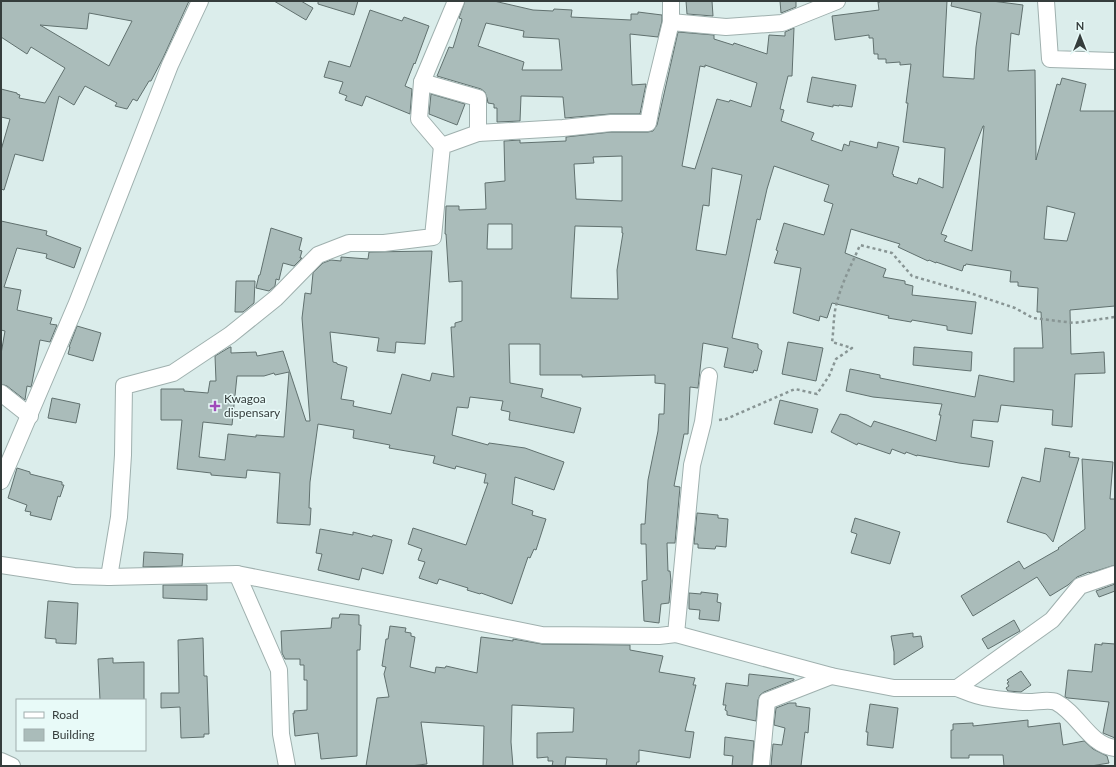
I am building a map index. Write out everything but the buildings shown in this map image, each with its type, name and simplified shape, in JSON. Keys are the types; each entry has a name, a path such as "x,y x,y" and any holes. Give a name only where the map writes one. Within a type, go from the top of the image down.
{"street":[{"path":"1,481 77,303 170,65 200,1"},
{"path":"109,577 119,517 123,455 124,386 173,373 230,335 276,298 318,254 349,243 384,243 433,237 442,146 418,119 422,82 456,1"},
{"path":"442,146 478,133 563,128 611,123 648,123 671,22 671,1"},
{"path":"671,22 726,27 782,23 838,1"},
{"path":"1046,1 1050,59 1115,61"},
{"path":"422,82 478,98 478,133"},
{"path":"676,634 692,465 703,422 709,376"},
{"path":"1,393 30,416"},
{"path":"1,565 74,576 109,577 237,574 542,635 659,636 676,634 831,676 894,688 957,688 987,698 1028,702 1054,701 1066,708 1083,725 1093,738 1107,747 1115,748"},
{"path":"237,574 279,670 281,734 287,766"},
{"path":"957,688 1052,620 1080,586 1115,574"},
{"path":"762,766 767,701 831,676"},
{"path":"1,761 12,766"}],"path":[{"path":"703,422 726,418 795,389 817,394 830,376 836,359 852,348 832,342 836,304 842,283 860,245 892,254 912,276 1015,308 1034,318 1074,323 1115,317"}],"place":[{"name":"Kwagoa dispensary","path":"215,406"}]}
